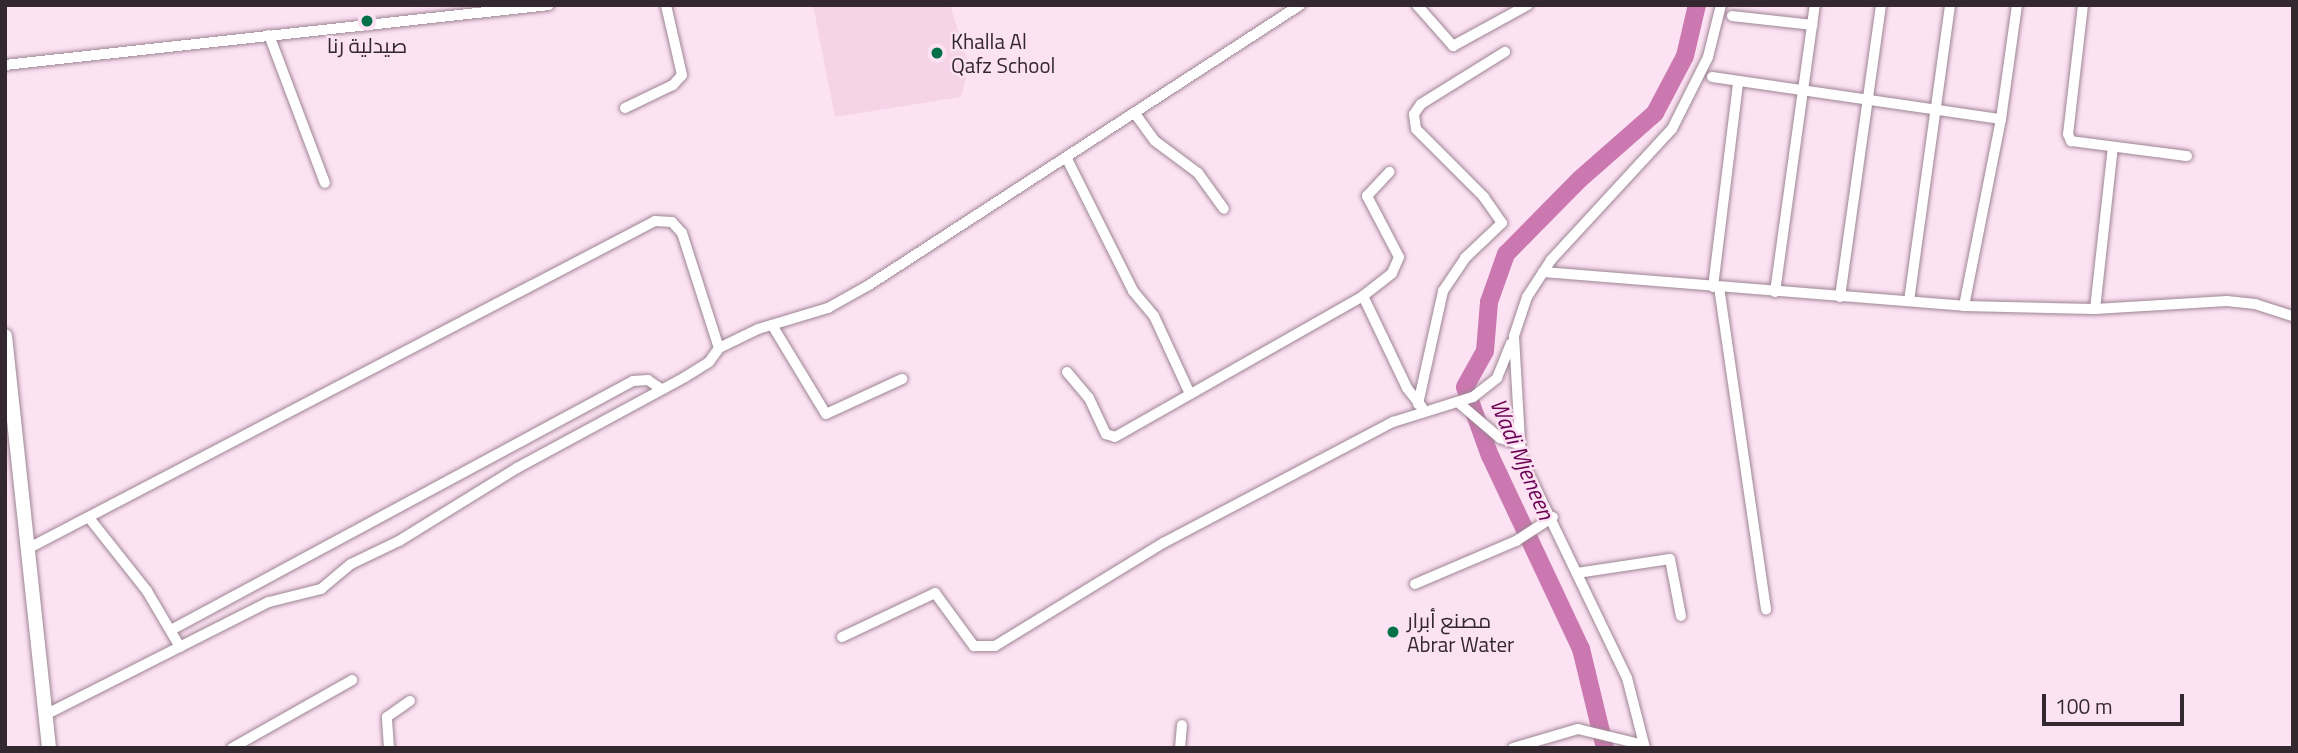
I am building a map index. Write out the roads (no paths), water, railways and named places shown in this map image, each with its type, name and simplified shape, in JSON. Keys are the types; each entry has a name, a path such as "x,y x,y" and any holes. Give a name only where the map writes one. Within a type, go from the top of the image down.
{"main road":[{"path":"5,336 49,748"}],"street":[{"path":"5,65 549,5"},
{"path":"625,108 673,85 682,75 667,5"},
{"path":"45,715 269,601 321,589 351,564 407,537 517,468 709,362 719,348 772,324 828,308 1067,159 1300,5"},
{"path":"1417,5 1453,46 1528,5"},
{"path":"842,637 935,593 974,646 995,646 1165,542 1421,407 1460,404 1473,397 1502,369 1527,297 1543,272 1667,136 1705,64 1721,5"},
{"path":"1775,292 1806,91 1815,5"},
{"path":"1840,298 1881,5"},
{"path":"1909,301 1950,5"},
{"path":"1964,306 2001,119 2017,5"},
{"path":"2083,5 2068,134 2075,142 2187,156"},
{"path":"1732,16 1813,25"},
{"path":"269,35 325,183"},
{"path":"1421,407 1443,292 1465,258 1502,223 1484,198 1416,128 1414,114 1422,104 1505,52"},
{"path":"1712,77 2001,119"},
{"path":"1738,82 1716,287 1766,610"},
{"path":"1136,114 1155,141 1198,173 1224,209"},
{"path":"2095,309 2113,147"},
{"path":"1067,159 1133,291 1154,316 1190,394"},
{"path":"1067,372 1089,398 1109,437 1363,296 1392,273 1399,257 1367,196 1389,172"},
{"path":"29,548 90,519 655,221 672,222 682,233 719,348"},
{"path":"1543,272 1964,306 2095,309 2227,301 2255,304 2293,316"},
{"path":"1363,296 1421,407"},
{"path":"772,324 826,414 902,379"},
{"path":"1514,336 1518,444 1627,678 1644,746"},
{"path":"171,629 633,381 648,380 661,388"},
{"path":"1460,404 1500,439 1518,444"},
{"path":"1415,584 1516,541 1553,517"},
{"path":"90,519 130,567 180,647"},
{"path":"1577,573 1670,559 1681,616"},
{"path":"232,748 352,680"},
{"path":"389,748 387,717 410,701"},
{"path":"1180,748 1182,725"},
{"path":"1513,748 1564,731 1586,730 1644,746"}],"waterway":[{"name":"Wadi Mjeneen","path":"1605,748 1581,649 1490,456 1465,387 1485,351 1489,302 1506,254 1580,179 1655,113 1685,56 1697,5"}],"place":[{"name":"صيدلية رنا","path":"367,21"},
{"name":"Khalla Al Qafz School","path":"937,53"},
{"name":"مصنع أبرار Abrar Water","path":"1393,632"}]}
